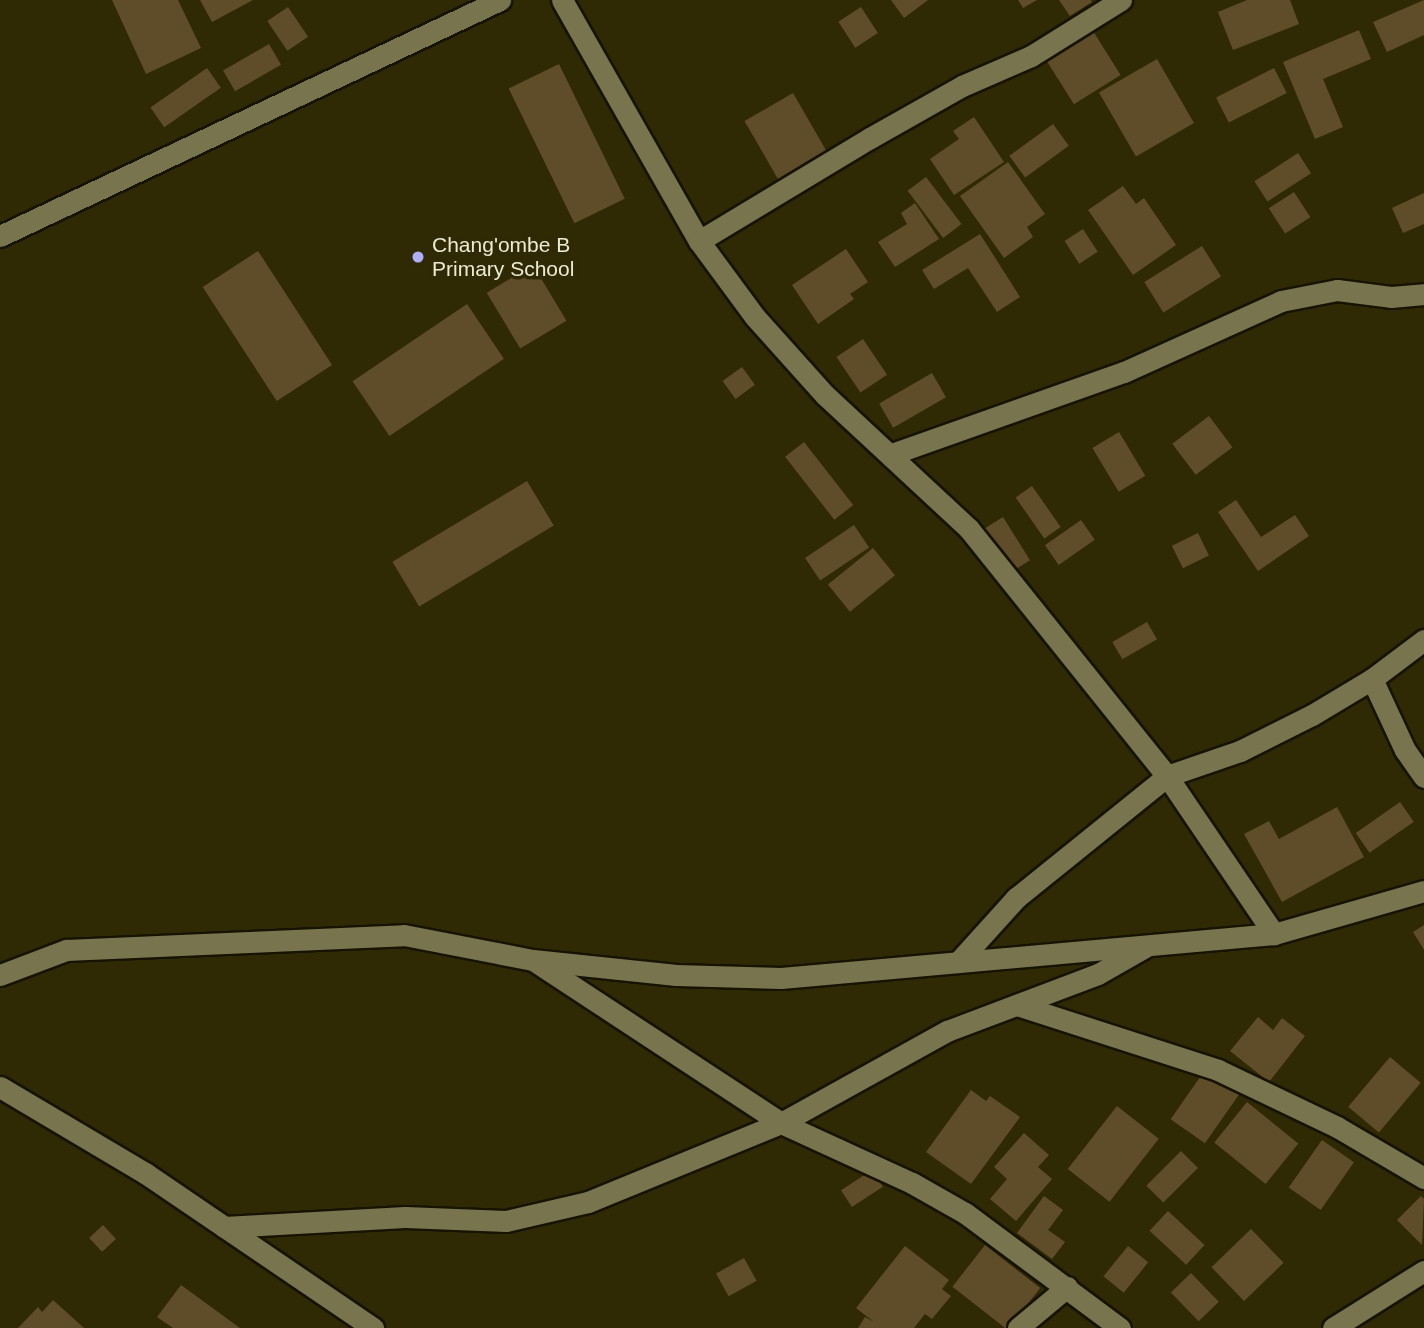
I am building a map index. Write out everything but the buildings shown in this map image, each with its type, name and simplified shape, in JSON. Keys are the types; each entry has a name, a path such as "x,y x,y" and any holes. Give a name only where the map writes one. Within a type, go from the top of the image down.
{"street":[{"path":"0,236 500,0"},
{"path":"562,0 699,241 755,317 825,395 892,454 969,529 1167,776 1274,934"},
{"path":"699,241 870,138 962,86 1031,56 1121,0"},
{"path":"892,454 1124,372 1281,301 1337,290 1391,297 1424,294"},
{"path":"960,960 1016,898 1167,776 1240,751 1372,679 1424,640"},
{"path":"1372,679 1405,750 1424,777"},
{"path":"0,975 66,950 300,937 404,935 533,960 676,975 781,978 1155,942 1274,934 1424,891"},
{"path":"224,1227 405,1217 506,1222 588,1202 781,1123 947,1031 1098,974 1155,942"},
{"path":"533,960 781,1123 954,1207 1120,1328"},
{"path":"1017,1005 1218,1070 1338,1127 1424,1178"},
{"path":"0,1087 145,1173 373,1328"},
{"path":"1333,1328 1424,1271"},
{"path":"1018,1328 1067,1287"}],"place":[{"name":"Chang'ombe B Primary School","path":"418,257"}]}
